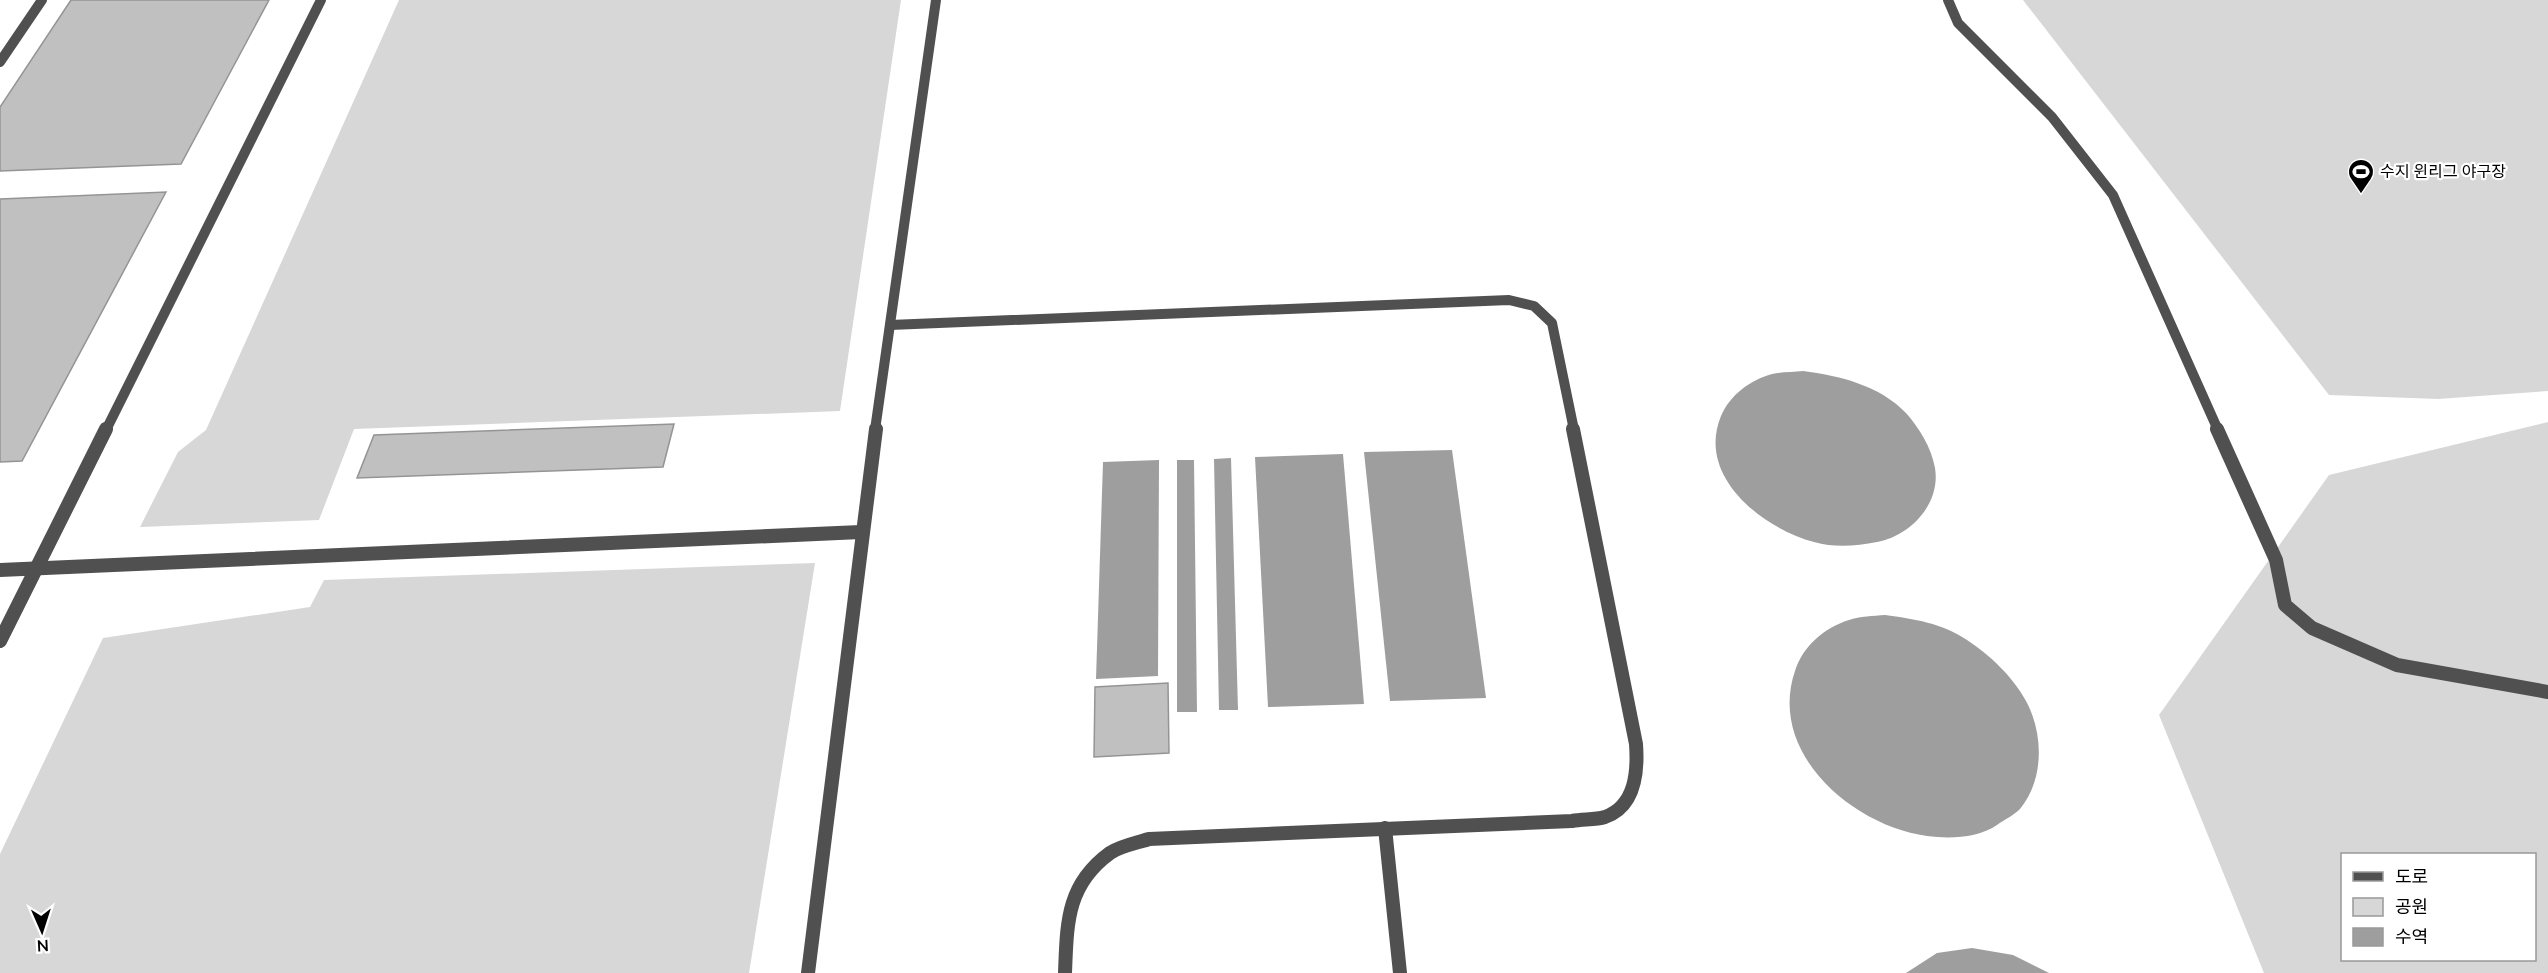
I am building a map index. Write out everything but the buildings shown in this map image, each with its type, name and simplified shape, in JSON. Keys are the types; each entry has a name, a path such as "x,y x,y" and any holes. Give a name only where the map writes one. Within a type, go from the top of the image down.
{"street":[{"path":"0,62 42,0"},
{"path":"0,641 321,0"},
{"path":"808,973 861,532 936,0"},
{"path":"1948,0 1958,23 2052,117 2113,195 2276,560 2285,604 2312,628 2397,665 2548,692"},
{"path":"890,325 1465,300 1509,300 1534,306 1552,323 1632,717 1639,765 1630,796 1608,815 1572,821 1149,839 1111,852 1084,878 1068,914 1065,973"},
{"path":"0,570 861,532"},
{"path":"1386,828 1400,973"}],"green space":[{"path":"399,0 901,0 840,411 354,429 319,520 140,527 178,452 206,430"},
{"name":"수지 윈리그 야구장","path":"2023,0 2548,0 2548,391 2438,399 2329,395"},
{"path":"2548,422 2548,973 2264,973 2159,715 2329,475"},
{"path":"815,563 749,973 0,973 0,854 103,638 310,607 324,580"}],"water":[{"path":"1803,371 1845,379 1884,395 1906,413 1920,432 1933,460 1936,481 1928,506 1921,516 1901,533 1889,539 1861,545 1838,546 1814,542 1774,525 1755,512 1726,479 1718,459 1716,438 1725,408 1735,395 1749,384 1776,373"},
{"path":"1452,450 1486,698 1390,701 1364,452"},
{"path":"1343,454 1364,704 1268,707 1255,457"},
{"path":"1231,458 1238,710 1219,710 1214,459"},
{"path":"1159,460 1158,676 1096,679 1103,462"},
{"path":"1177,460 1194,460 1197,712 1177,712"},
{"path":"1885,615 1917,620 1948,629 1967,640 1984,652 2015,683 2032,714 2039,756 2034,785 2020,809 1981,833 1945,837 1927,836 1899,829 1871,818 1845,801 1823,780 1805,757 1793,730 1790,701 1795,671 1809,646 1823,633 1840,623"},
{"path":"1972,948 2013,955 2049,973 1906,973 1937,953"}],"place":[{"name":"수지 윈리그 야구장","path":"2361,195"}]}
